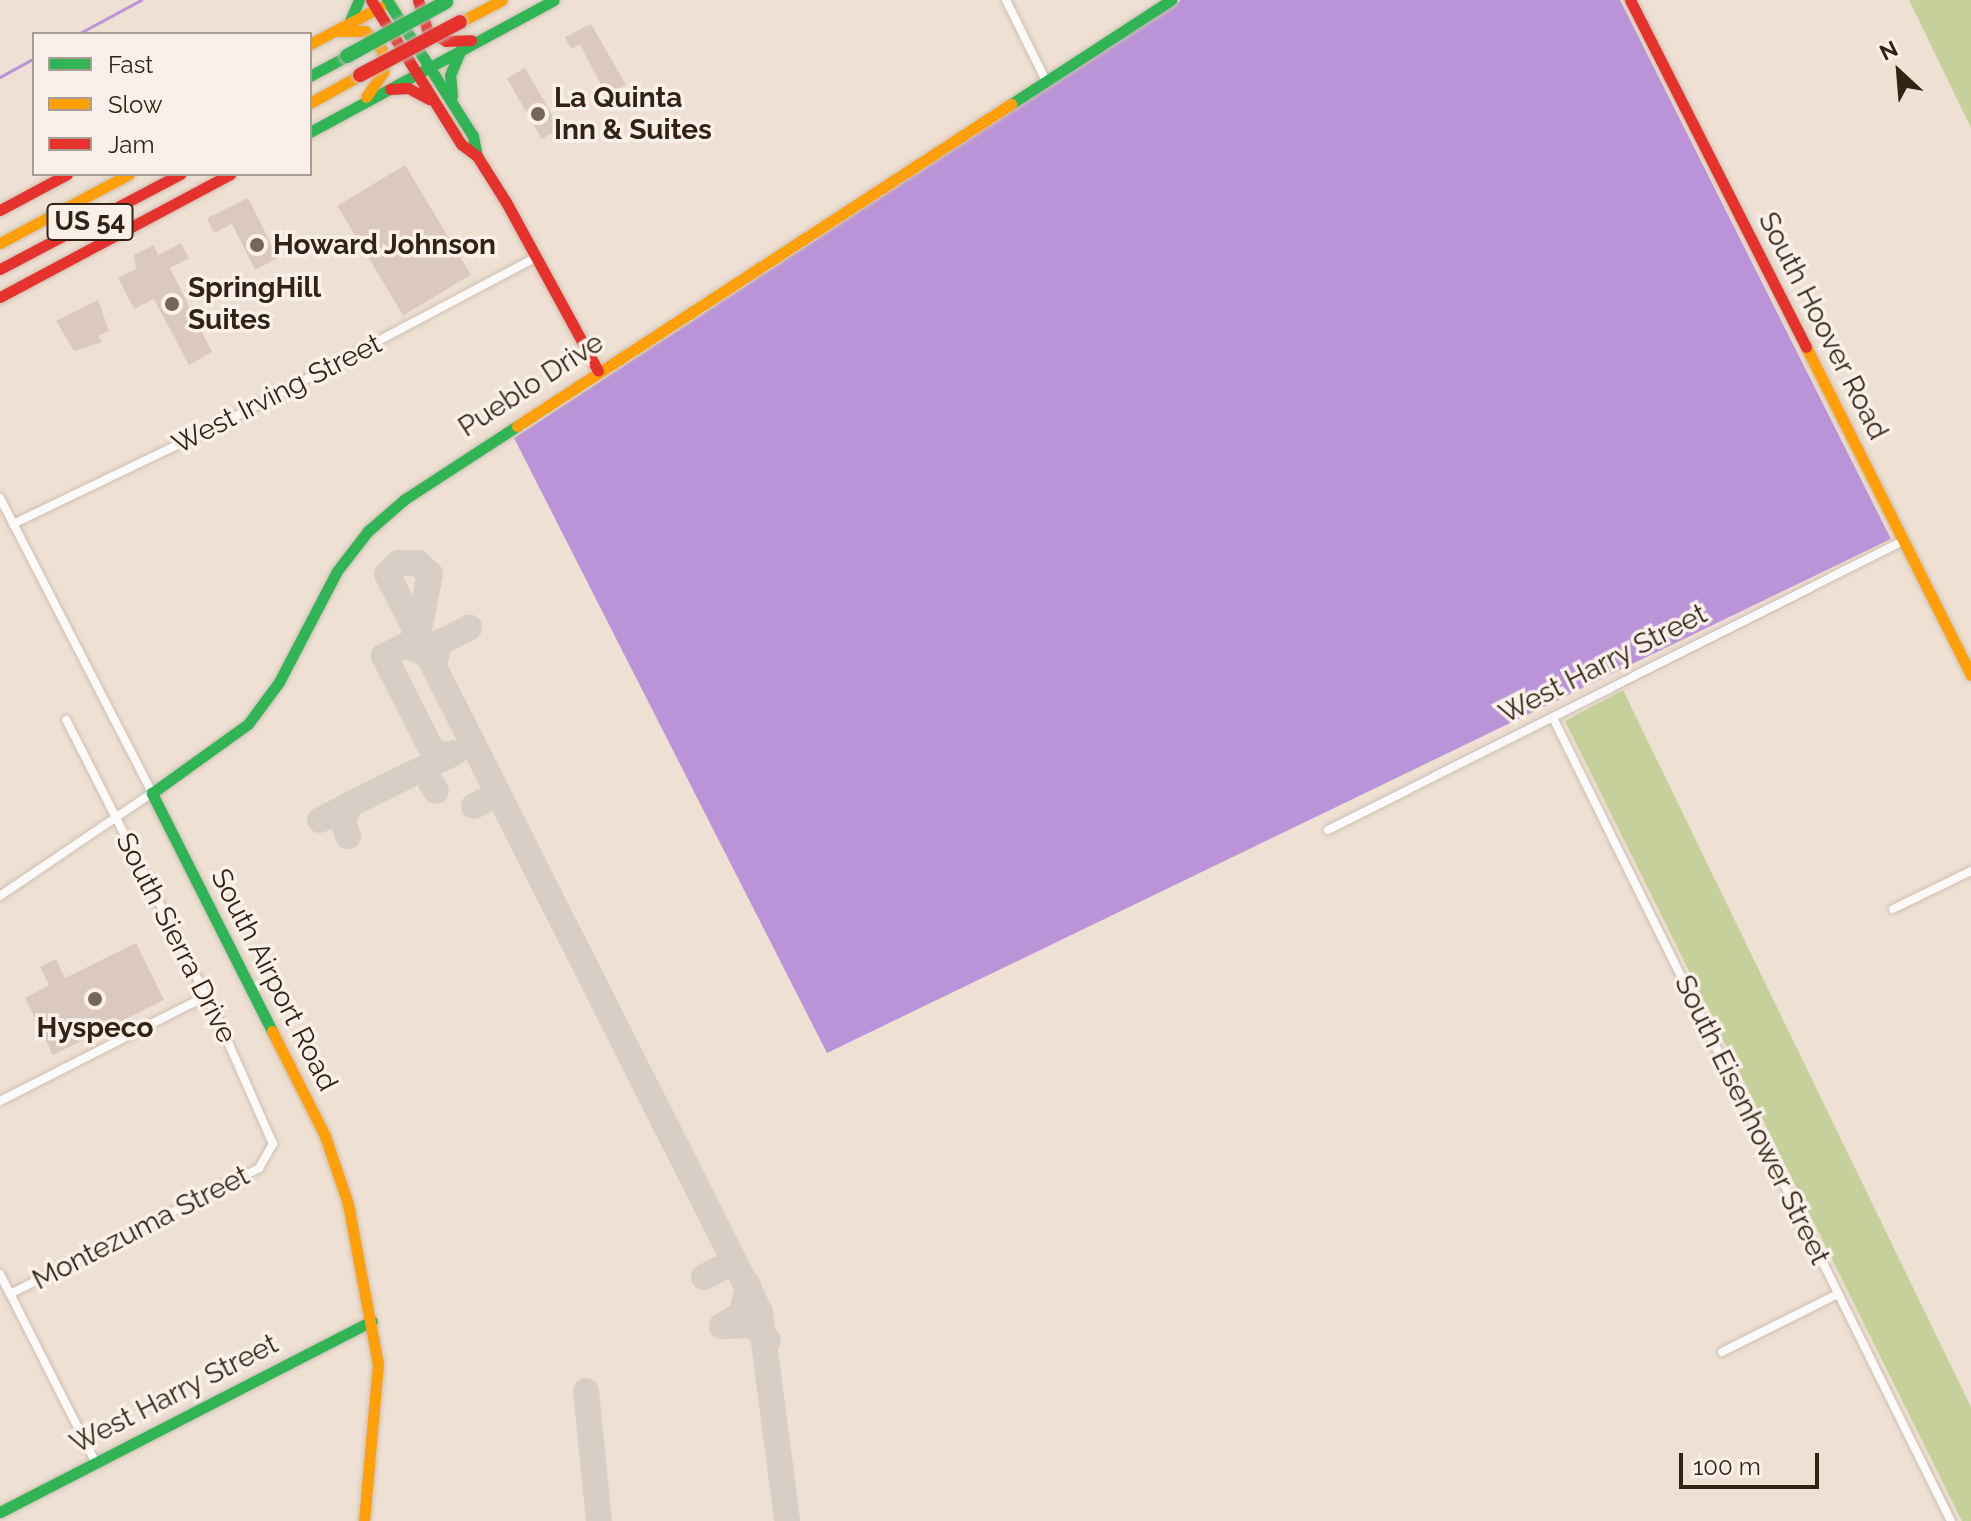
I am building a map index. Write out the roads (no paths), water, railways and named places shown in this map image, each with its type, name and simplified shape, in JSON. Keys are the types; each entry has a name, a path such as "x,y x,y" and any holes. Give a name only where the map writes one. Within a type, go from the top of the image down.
{"main road":[{"path":"342,27 359,0"},
{"path":"418,0 427,30 446,41 481,38"},
{"path":"312,102 502,0"},
{"path":"312,131 554,0"},
{"name":"Pueblo Drive","path":"152,793 248,724 279,682 337,571 368,531 405,499 1171,0"},
{"name":"South Hoover Road","path":"1630,0 1901,542 1971,675"},
{"path":"312,75 448,1"},
{"path":"312,43 383,2 423,69 457,111"},
{"path":"342,27 365,31 382,50 383,72 360,104"},
{"path":"461,49 450,75 457,111 477,156 598,371"},
{"path":"423,69 438,107 461,144 477,156"},
{"path":"385,90 416,90 438,107"},
{"path":"0,210 63,176"},
{"name":"US 54","path":"0,243 125,176"},
{"name":"US 54","path":"0,269 176,176"},
{"path":"0,297 226,176"},
{"name":"South Airport Road","path":"152,793 325,1136 357,1236 372,1321 378,1389 364,1521"},
{"name":"West Harry Street","path":"0,1512 372,1321"}],"street":[{"path":"1006,0 1046,81"},
{"name":"West Irving Street","path":"13,524 225,422 536,257"},
{"name":"South Airport Road","path":"0,498 152,793"},
{"name":"West Harry Street","path":"1328,830 1901,542"},
{"name":"South Eisenhower Street","path":"1553,718 1951,1521"},
{"name":"South Sierra Drive","path":"66,720 270,1127 269,1159"},
{"name":"Pueblo Drive","path":"0,896 152,793"},
{"path":"1893,909 1971,871"},
{"path":"0,1101 206,996"},
{"name":"Montezuma Street","path":"10,1294 269,1159"},
{"path":"0,1274 96,1463"},
{"path":"1722,1352 1838,1294"}],"waterway":[{"path":"82,32 141,0"},
{"path":"0,77 32,59"}],"place":[{"name":"La Quinta Inn & Suites","path":"538,114"},
{"name":"Howard Johnson","path":"257,245"},
{"name":"SpringHill Suites","path":"172,304"},
{"name":"Hyspeco","path":"95,999"}]}
